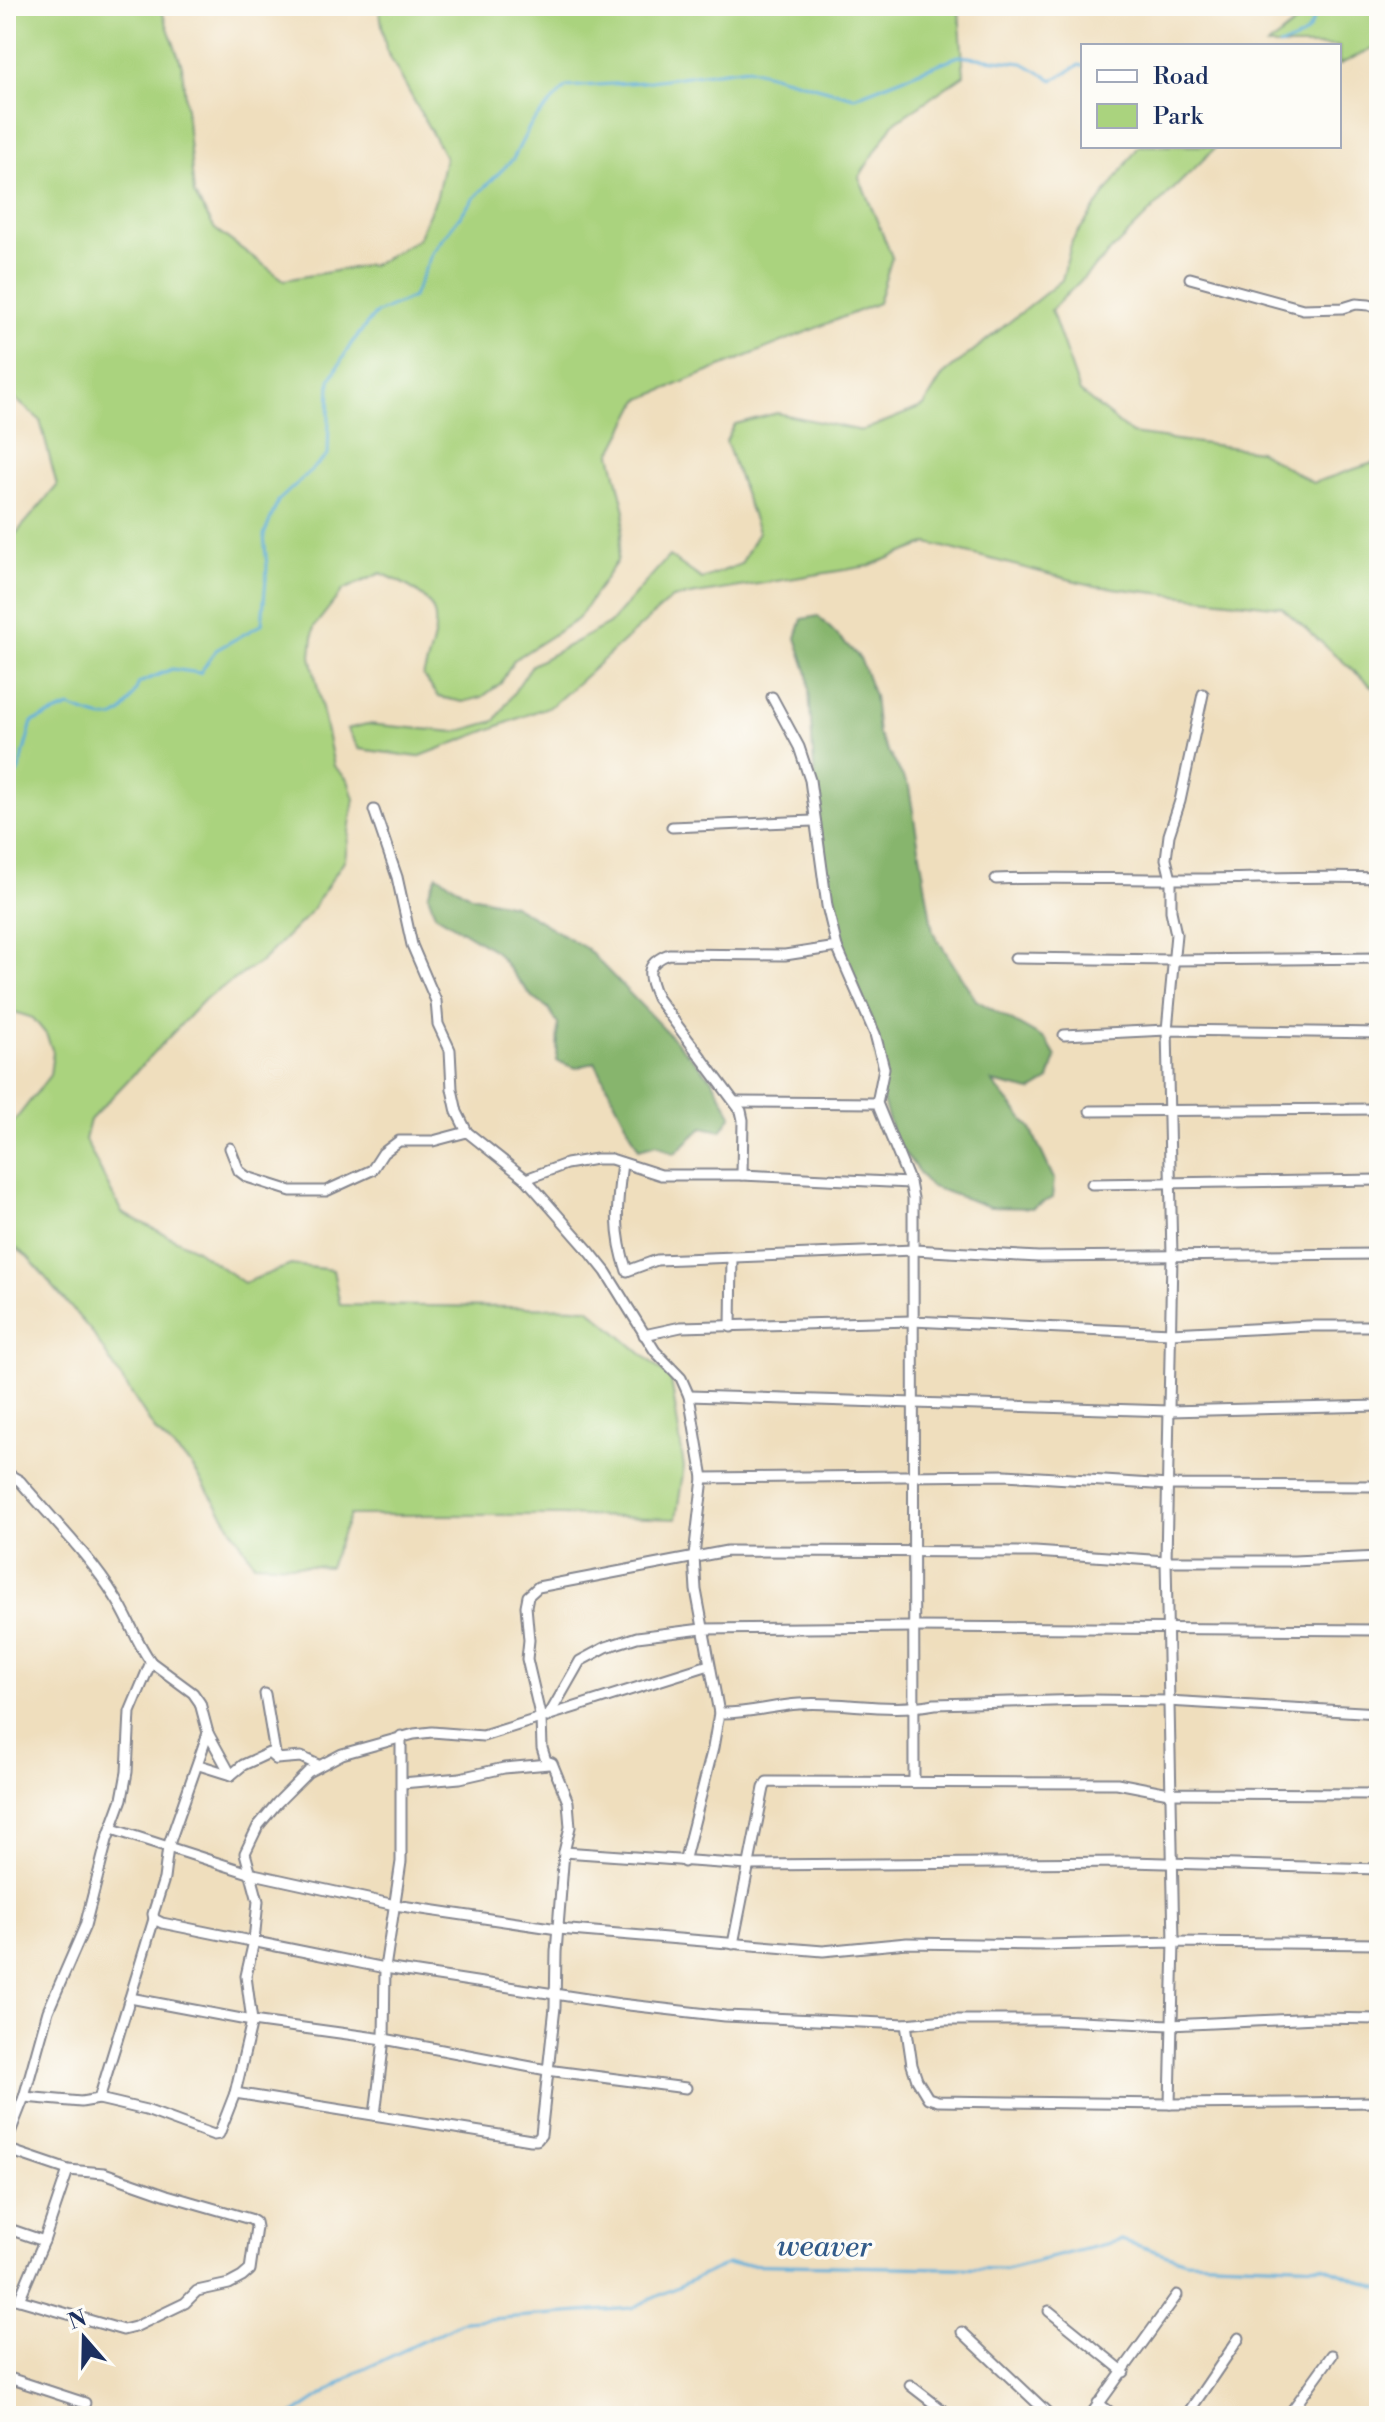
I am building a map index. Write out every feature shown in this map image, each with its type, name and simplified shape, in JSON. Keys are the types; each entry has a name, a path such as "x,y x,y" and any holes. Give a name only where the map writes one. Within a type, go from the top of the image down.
{"street":[{"path":"1190,278 1303,309 1343,308 1356,304 1379,309"},
{"path":"1170,2104 1174,1942 1167,1701 1166,1561 1172,1256 1167,1030 1176,934 1166,859 1203,694"},
{"path":"772,697 799,747 810,780 813,821 837,947 875,1034 884,1068 877,1103 910,1183 913,1198 914,1782"},
{"path":"374,810 397,877 412,945 436,1001 438,1024 450,1050 457,1112 467,1132 526,1179 610,1279 644,1335 681,1378 689,1396 703,1478 694,1556 702,1629 719,1713 684,1862"},
{"path":"672,827 813,821"},
{"path":"996,879 1307,875 1379,878"},
{"path":"742,1175 743,1120 736,1102 657,998 650,981 650,967 657,958 669,954 785,955 837,947"},
{"path":"1015,958 1379,958"},
{"path":"1064,1035 1167,1030 1379,1033"},
{"path":"736,1102 877,1103"},
{"path":"1090,1111 1379,1109"},
{"path":"230,1148 239,1171 247,1177 291,1191 326,1191 372,1170 383,1153 399,1141 433,1141 467,1132"},
{"path":"526,1179 579,1161 596,1159 661,1175 742,1175 910,1183"},
{"path":"622,1163 616,1228 627,1271"},
{"path":"1092,1184 1379,1180"},
{"path":"610,1279 657,1260 914,1250 1038,1257 1379,1254"},
{"path":"731,1327 732,1257"},
{"path":"644,1335 671,1328 912,1321 1171,1333 1379,1326"},
{"path":"689,1396 1169,1411 1379,1406"},
{"path":"6,1473 20,1481 94,1568 115,1597 140,1648 151,1662 193,1693 200,1703 208,1733 231,1775"},
{"path":"703,1478 1005,1475 1169,1485 1379,1486"},
{"path":"235,2093 537,2140 543,2129 564,1852 570,1827 568,1802 552,1763 546,1761 542,1748 544,1718 528,1668 526,1606 532,1590 544,1585 727,1551 1035,1552 1166,1561 1294,1561 1379,1557"},
{"path":"544,1718 580,1661 606,1647 637,1637 702,1629 1379,1630"},
{"path":"6,2296 123,2330 185,2303 197,2291 229,2284 250,2270 255,2222 104,2173 68,2170 6,2146 24,2097 48,2011 85,1926 122,1799 127,1772 130,1712 151,1662"},
{"path":"24,2097 81,2102 99,2099 146,2110 214,2135 223,2130 252,2021 246,1976 258,1901 245,1853 258,1826 277,1803 318,1765 342,1754 401,1736 432,1732 483,1736 709,1665"},
{"path":"265,1694 276,1759"},
{"path":"719,1713 752,1712 801,1704 914,1709 935,1704 1089,1700 1167,1701 1379,1713"},
{"path":"99,2099 154,1919 168,1847 208,1733"},
{"path":"375,2115 384,2039 385,1968 402,1851 401,1736"},
{"path":"231,1775 243,1765 269,1753 276,1759 301,1757 318,1765"},
{"path":"402,1783 460,1778 504,1768 552,1763"},
{"path":"199,1765 231,1775"},
{"path":"733,1944 767,1782 1117,1783 1169,1793 1379,1794"},
{"path":"112,1829 249,1873 395,1905 558,1929 823,1951 907,1943 1379,1944"},
{"path":"564,1852 748,1865 1171,1863 1379,1869"},
{"path":"154,1919 385,1968 684,2012 906,2024 977,2020 1170,2025 1316,2018 1379,2019"},
{"path":"130,1998 252,2021 384,2039 547,2070 686,2088"},
{"path":"906,2024 917,2080 928,2098 938,2101 1170,2104 1379,2102"},
{"path":"19,2300 44,2241 68,2170"},
{"path":"6,2228 44,2241"},
{"path":"1090,2416 1177,2295"},
{"path":"1049,2311 1124,2372"},
{"path":"962,2332 1051,2416"},
{"path":"1186,2416 1239,2338"},
{"path":"1288,2416 1332,2355"},
{"path":"6,2377 85,2403"},
{"path":"910,2385 950,2416"},
{"path":"1098,2403 1115,2416"}],"green space":[{"path":"6,6 160,6 182,66 194,194 215,229 284,280 375,264 418,239 437,196 445,157 386,50 379,6 954,6 959,10 964,75 894,123 859,177 892,257 878,303 639,400 611,454 625,511 617,561 578,619 514,660 501,683 482,697 463,702 439,697 423,676 434,637 434,611 428,601 402,583 381,573 343,590 314,627 311,656 334,766 348,780 354,799 345,859 309,914 262,961 205,999 90,1120 85,1140 122,1213 195,1249 244,1283 291,1265 333,1270 340,1305 588,1308 671,1379 684,1467 676,1519 560,1515 350,1515 329,1567 254,1563 192,1466 156,1432 91,1331 28,1257 6,1240 6,1132 50,1075 53,1052 46,1034 33,1018 12,1011 6,1013 6,545 57,486 40,420 6,391"},
{"path":"1313,6 1379,6 1379,45 1341,64 1341,44 1270,44 1311,11"},
{"path":"1138,148 1215,148 1051,310 1080,392 1132,434 1259,451 1313,483 1379,461 1379,693 1281,607 1095,586 928,543 869,566 672,598 553,705 418,757 359,749 347,729 367,724 456,732 495,721 532,665 609,624 669,556 702,579 741,564 758,532 726,441 735,424 777,413 862,431 924,406 943,375 1062,280 1072,241"},
{"path":"818,616 860,658 874,696 878,734 909,787 933,932 976,1000 1046,1040 1056,1057 1049,1080 1031,1091 992,1082 1030,1127 1054,1179 1052,1198 1032,1208 990,1207 929,1186 894,1138 882,1098 872,1023 839,943 817,817 808,674 796,638 802,619"},
{"path":"437,875 471,896 513,905 587,949 712,1079 732,1115 721,1131 703,1127 674,1154 657,1144 639,1149 595,1062 576,1068 557,1061 558,1024 548,1008 532,997 495,951 435,914 428,894"}],"waterway":[{"path":"1285,44 1306,34 1317,6"},
{"path":"6,788 19,770 32,722 69,707 95,716 113,718 126,708 139,683 172,669 200,673 216,650 262,624 267,567 264,535 278,501 328,455 330,380 351,344 375,314 413,297 433,251 474,198 513,159 531,124 566,87 643,82 747,68 854,97 959,56 1023,63 1053,80 1081,66"},
{"name":"weaver","path":"291,2416 354,2374 465,2321 632,2308 727,2264 1006,2269 1121,2240 1186,2261 1323,2266 1379,2288"}]}
